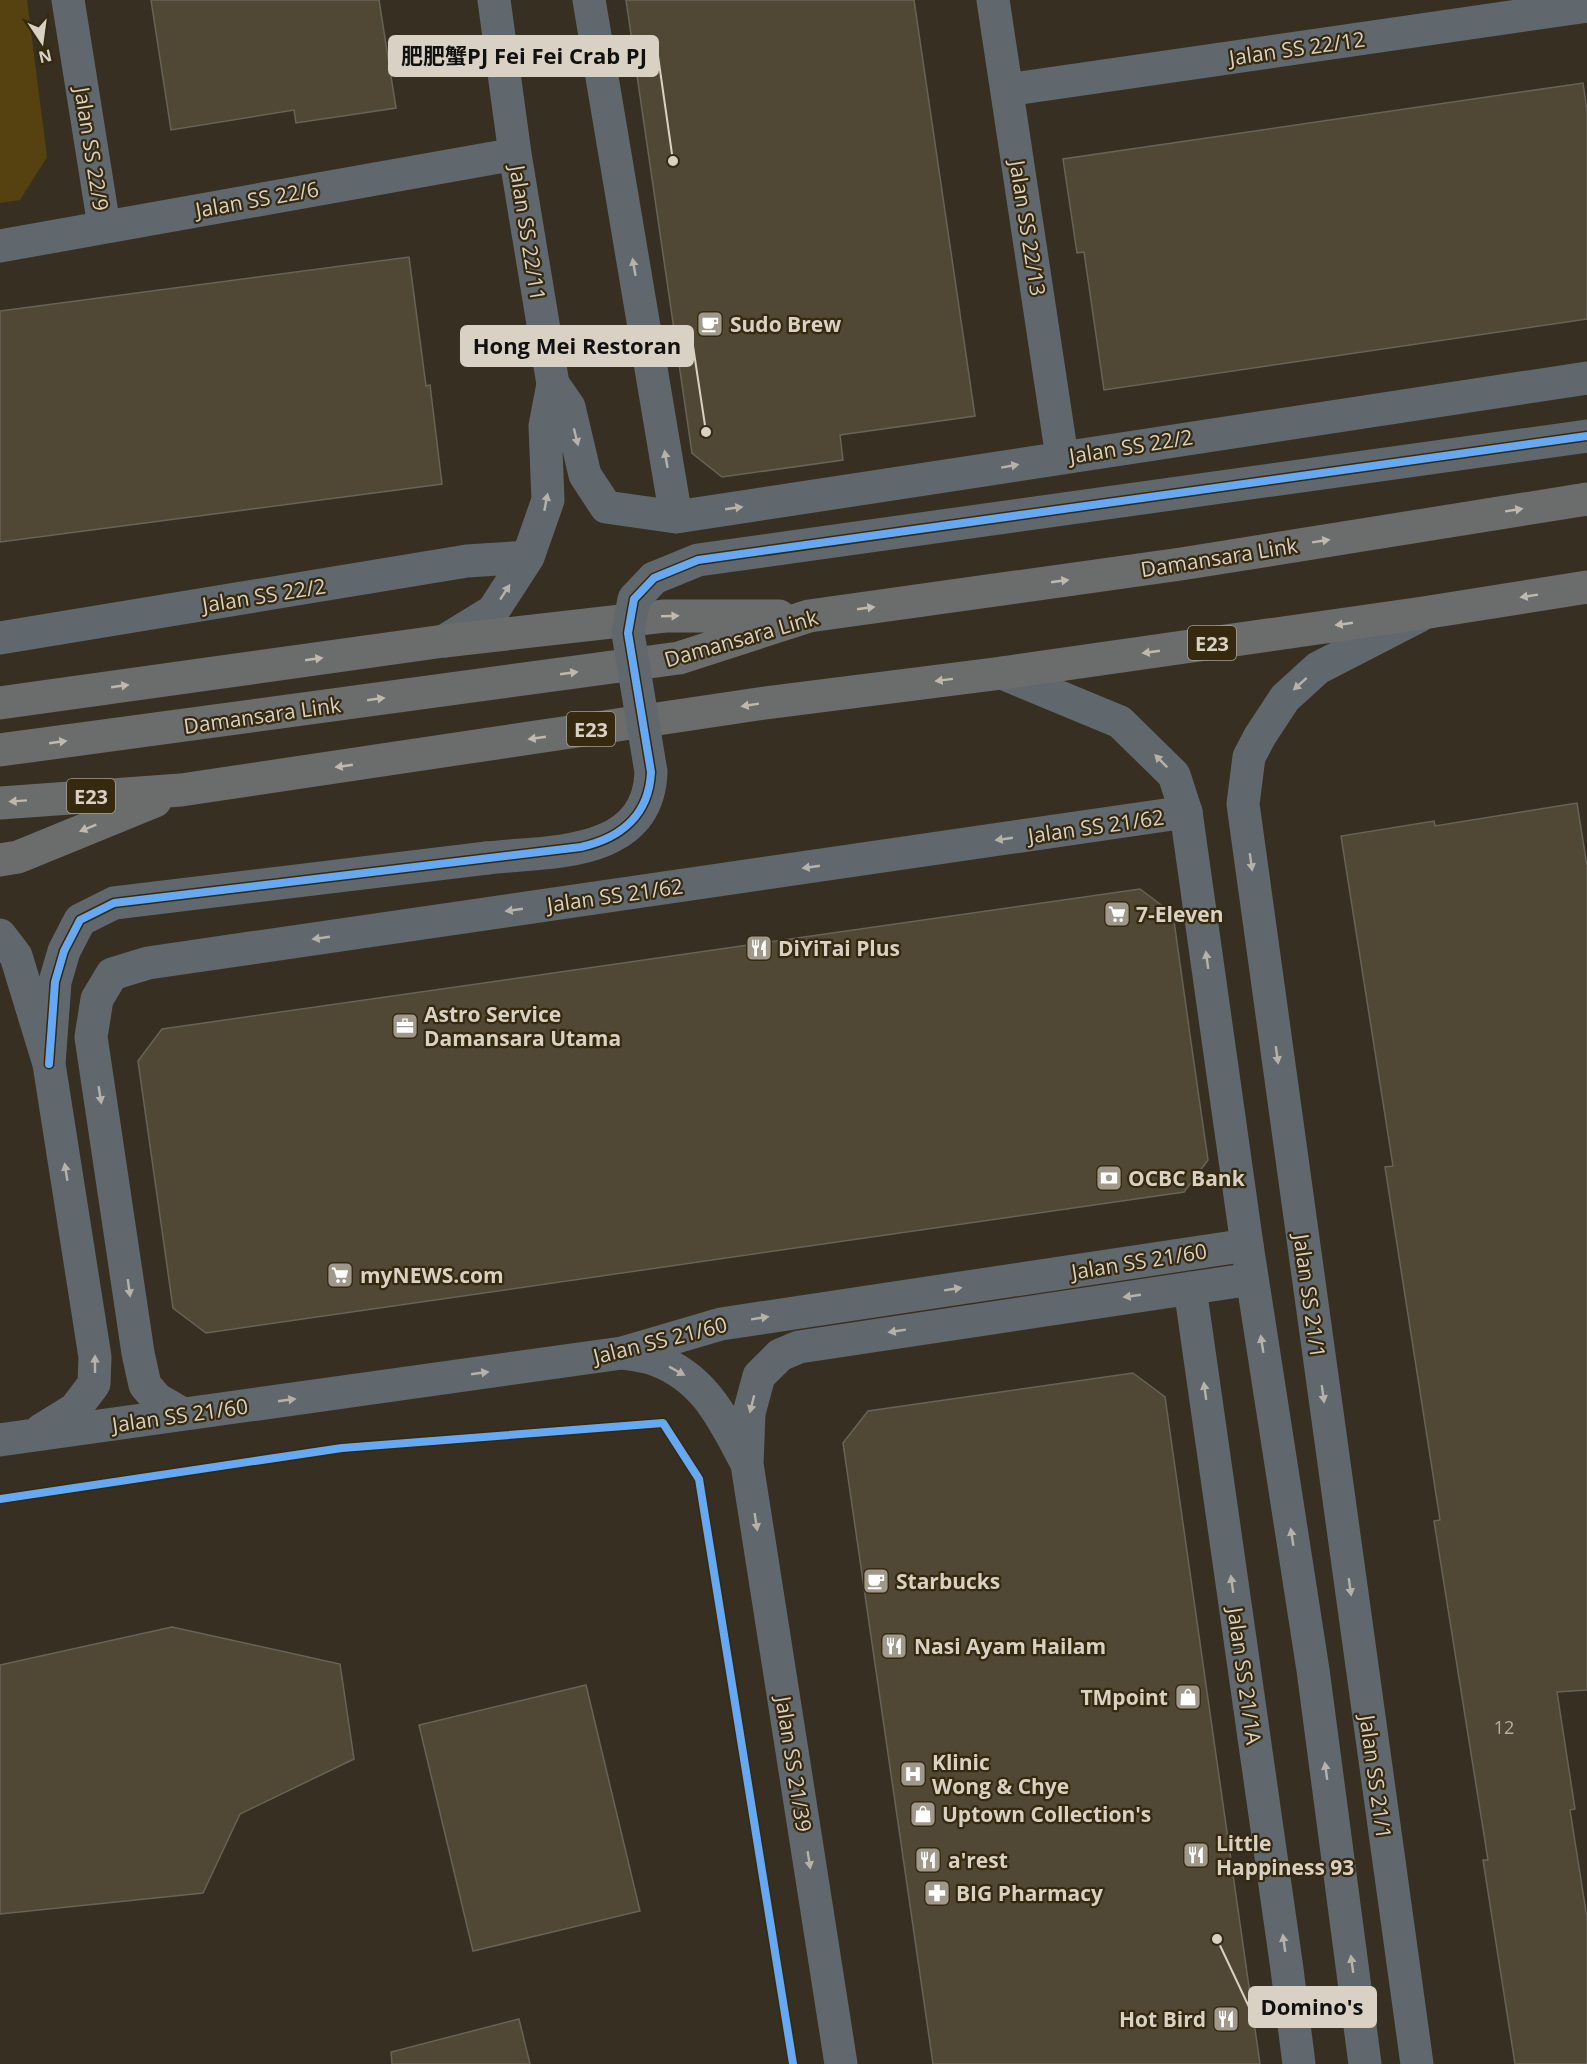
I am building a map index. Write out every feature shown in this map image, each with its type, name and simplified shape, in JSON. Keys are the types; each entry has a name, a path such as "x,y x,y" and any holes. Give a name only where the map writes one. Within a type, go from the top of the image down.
{"highway":[{"name":"Damansara Link","path":"0,750 679,658 808,616 1180,564 1587,499"},
{"name":"E23","path":"0,803 181,790 758,704 1002,673 1423,613 1587,587"},
{"path":"0,703 444,641 665,616 808,616"},
{"path":"0,860 18,856 181,790"}],"street":[{"name":"Jalan SS 22/9","path":"68,0 104,226"},
{"name":"Jalan SS 22/11","path":"444,641 493,611 528,557 548,500 545,426 553,384 515,154 494,0"},
{"path":"589,0 676,517"},
{"name":"Jalan SS 22/13","path":"993,0 1062,457"},
{"name":"Jalan SS 22/12","path":"1007,90 1587,6"},
{"name":"Jalan SS 22/6","path":"0,246 515,154"},
{"name":"Jalan SS 22/2","path":"553,384 568,407 585,475 606,507 676,517 1587,378"},
{"path":"33,1435 75,1409 94,1384 95,1357 49,1064 55,982 64,951 80,920 114,903 582,847 598,843 618,833 641,809 650,785 651,772 628,633 634,599 654,578 698,560 1587,436"},
{"name":"Jalan SS 22/2","path":"0,638 467,561 528,557"},
{"name":"Jalan SS 21/1","path":"1417,2064 1243,804 1249,757 1285,698 1318,668 1423,613"},
{"path":"1002,673 1120,722 1174,775 1186,812 1252,1279 1313,1670 1365,2064"},
{"name":"Jalan SS 21/62","path":"183,1414 157,1399 145,1385 138,1353 91,1038 96,999 112,974 148,963 1186,812"},
{"path":"0,935 16,956 12,985 49,1064"},
{"name":"Jalan SS 21/60","path":"0,1440 622,1353 721,1324 1247,1245"},
{"name":"Jalan SS 21/60","path":"799,1347 1252,1279"},
{"name":"Jalan SS 21/1A","path":"1190,1288 1286,1957 1299,2064"},
{"name":"Jalan SS 21/39","path":"799,1347 780,1355 759,1376 749,1413 747,1464 841,2064"},
{"name":"Jalan SS 21/39","path":"622,1353 655,1359 694,1382 720,1413 747,1464"}],"shaded area":[{"path":"0,0 27,0 47,157 20,200 0,203"}],"building":[{"path":"151,0 379,0 396,108 296,123 294,110 171,130"},
{"path":"626,0 914,0 975,416 840,435 843,460 722,477 692,453"},
{"path":"1583,83 1587,111 1587,319 1104,390 1084,252 1077,253 1063,159"},
{"path":"409,257 426,386 430,385 442,484 0,542 0,311"},
{"path":"1577,803 1587,866 1587,1690 1557,1692 1575,1809 1570,1810 1587,1918 1587,2064 1515,2064 1483,1860 1488,1860 1434,1521 1440,1520 1385,1167 1393,1166 1341,836 1434,821 1435,826"},
{"path":"1140,889 1173,914 1208,1160 1184,1192 206,1333 173,1308 138,1061 162,1029"},
{"path":"1133,1373 1165,1397 1260,2064 933,2064 843,1443 868,1411"},
{"path":"172,1627 340,1664 354,1759 240,1814 203,1893 0,1914 0,1665"},
{"path":"586,1685 640,1911 473,1951 419,1725"},
{"path":"519,2019 530,2064 392,2064 391,2052"}],"cycle path":[{"path":"49,1064 55,982 64,951 80,920 114,903 581,847 609,838 620,831 639,812 645,801 651,772 628,633 634,599 654,578 698,560 1587,436"},
{"path":"0,1499 342,1448 663,1423 699,1479 793,2064"}],"place":[{"name":"肥肥蟹PJ Fei Fei Crab PJ","path":"673,161"},
{"name":"Sudo Brew","path":"710,324"},
{"name":"Hong Mei Restoran","path":"706,432"},
{"name":"7-Eleven","path":"1117,914"},
{"name":"DiYiTai Plus","path":"759,948"},
{"name":"Astro Service Damansara Utama","path":"405,1026"},
{"name":"OCBC Bank","path":"1109,1178"},
{"name":"myNEWS.com","path":"340,1275"},
{"name":"Starbucks","path":"876,1581"},
{"name":"Nasi Ayam Hailam","path":"894,1646"},
{"name":"TMpoint","path":"1188,1697"},
{"name":"Klinic Wong & Chye","path":"913,1774"},
{"name":"Uptown Collection's","path":"923,1814"},
{"name":"Little Happiness 93","path":"1196,1855"},
{"name":"a'rest","path":"928,1860"},
{"name":"BIG Pharmacy","path":"937,1893"},
{"name":"Domino's","path":"1217,1939"},
{"name":"Hot Bird","path":"1226,2019"}]}
